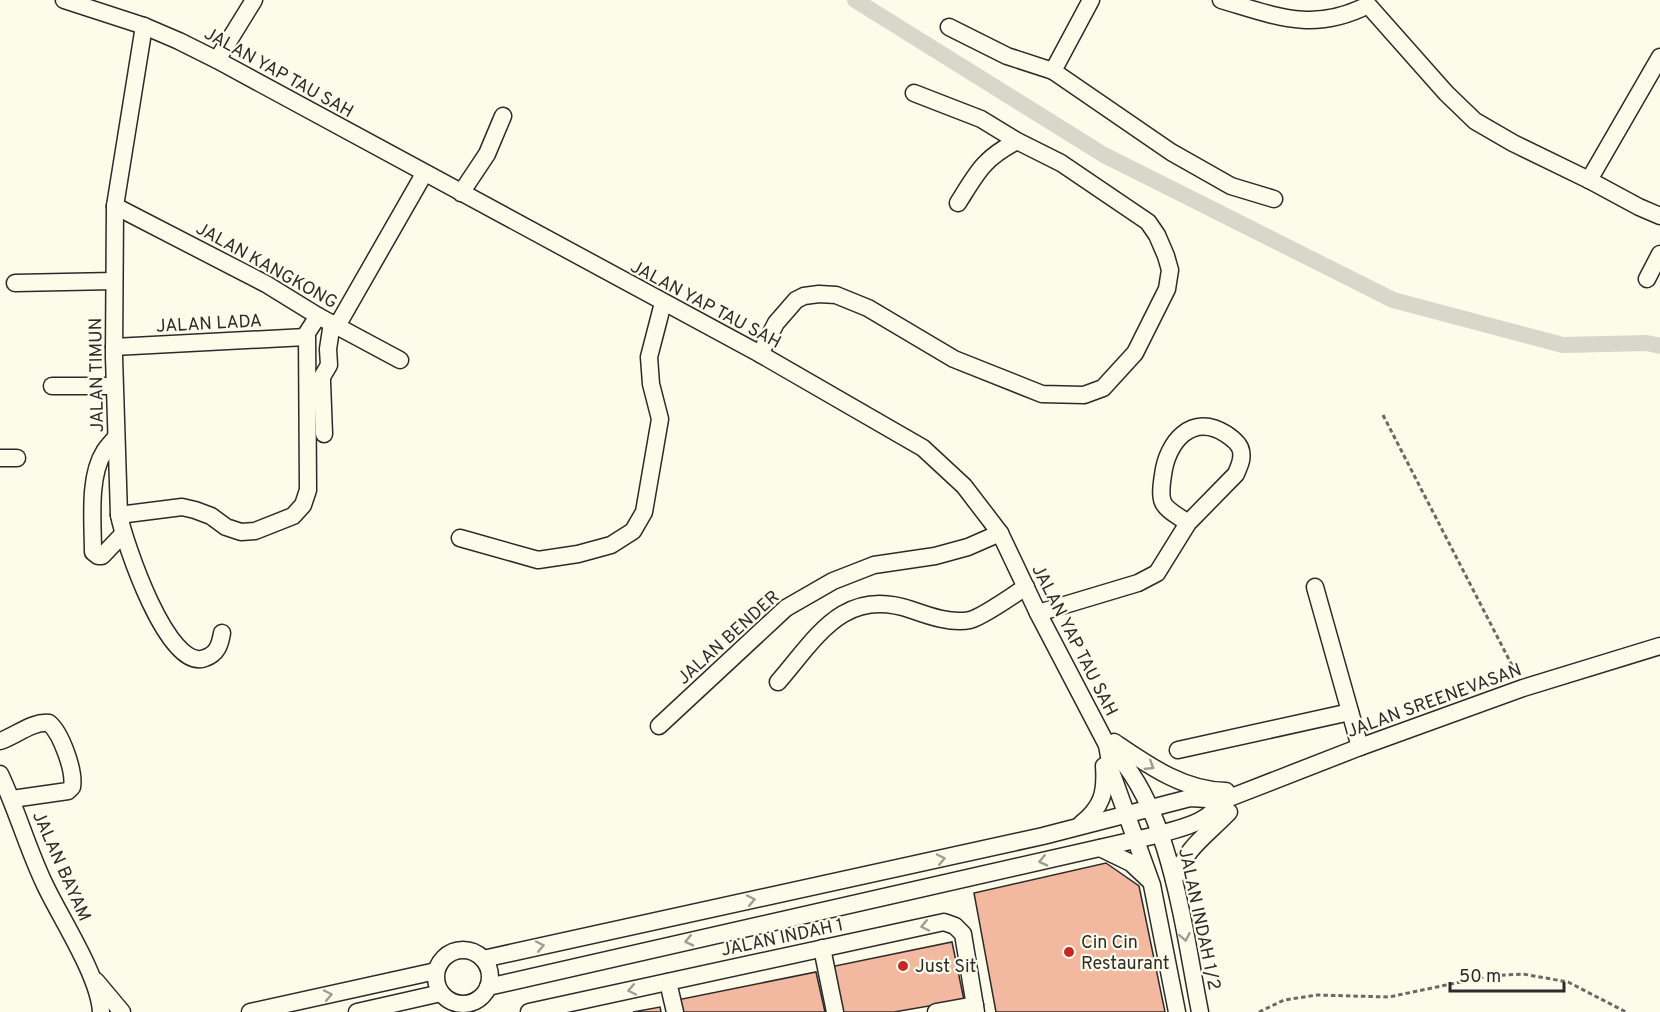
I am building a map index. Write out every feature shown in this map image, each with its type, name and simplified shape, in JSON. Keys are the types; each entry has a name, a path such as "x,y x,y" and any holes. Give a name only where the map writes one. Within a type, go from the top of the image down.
{"street":[{"name":"JALAN YAP TAU SAH","path":"64,0 144,26 217,60 760,354 923,448 964,486 999,533 1104,739 1112,774 1136,839"},
{"path":"217,60 254,0"},
{"path":"1053,71 1091,0"},
{"path":"1221,0 1273,15 1310,21 1333,19 1350,14 1371,3 1446,93 1475,121 1513,143 1660,216"},
{"name":"JALAN TIMUN","path":"144,26 115,206 114,386 119,515 123,534 152,607 174,645 196,660 202,660 213,655 220,645 222,633"},
{"path":"949,27 1007,56 1053,71 1171,152 1231,186 1274,199"},
{"path":"1589,180 1660,57"},
{"path":"760,354 776,323 796,300 804,296 819,294 836,295 868,308 954,359 1042,394 1084,395 1103,388 1135,353 1167,289 1170,270 1157,236 1148,222 1060,163 981,119 914,93"},
{"path":"461,193 487,154 503,117"},
{"path":"958,202 987,160 996,152 1017,141"},
{"path":"324,434 322,377 329,365 329,321 424,174"},
{"name":"JALAN KANGKONG","path":"115,206 266,284 400,360"},
{"path":"1647,279 1660,254"},
{"path":"15,283 114,281"},
{"path":"460,538 538,560 578,554 611,545 633,531 644,512 660,419 651,384 649,357 663,303"},
{"path":"119,515 182,507 212,516 226,527 241,532 255,531 293,516 303,505 309,479 306,338 308,329 329,321"},
{"name":"JALAN LADA","path":"114,347 306,338"},
{"path":"52,386 114,386"},
{"path":"1038,613 1138,583 1156,573 1188,523 1236,474 1242,460 1239,446 1230,436 1218,429 1200,426 1187,431 1176,440 1164,467 1160,494 1163,505 1188,523"},
{"path":"116,437 103,453 95,481 93,552 102,556 123,534"},
{"path":"0,458 17,458"},
{"name":"JALAN BENDER","path":"659,726 786,609 833,581 874,565 935,556 968,547 999,533"},
{"path":"778,682 832,620 857,607 884,603 902,606 929,616 957,621 972,620 1026,587"},
{"path":"1315,587 1360,747"},
{"name":"JALAN SREENEVASAN","path":"1224,800 1360,747 1523,688 1660,646"},
{"path":"1178,750 1350,712"},
{"path":"0,741 15,736 34,724 49,723 61,739 72,774 72,787 68,791 12,799"},
{"path":"1104,739 1172,778 1221,791 1250,790"},
{"path":"1075,828 1094,813 1104,792 1106,781 1104,739"},
{"name":"JALAN INDAH 1/2","path":"1104,739 1127,767 1150,808 1161,834 1174,880 1200,1012"},
{"name":"JALAN BAYAM","path":"0,774 45,884 90,973 101,1012"},
{"path":"1174,880 1190,849 1250,790"},
{"path":"483,959 1075,828 1190,798 1224,800"},
{"path":"488,987 1161,834 1201,821 1212,814 1224,800"},
{"path":"1136,839 1152,885 1177,1012"},
{"path":"1100,848 1141,871 1152,885"},
{"name":"JALAN INDAH 1","path":"529,1012 944,922 955,926 963,934 976,1009"},
{"path":"822,948 835,1012"},
{"path":"465,950 475,953 488,967 490,977 488,987 474,1007 456,1004 447,1000 441,993 435,979 436,971 440,962 447,955 465,950"},
{"path":"250,1012 436,971"},
{"name":"JALAN BAYAM","path":"90,973 122,1012"},
{"path":"668,982 675,1012"},
{"path":"357,1012 441,993"},
{"path":"936,1012 976,1009"}],"path":[{"path":"1383,415 1523,688"},
{"path":"1259,1012 1284,1000 1295,998 1317,995 1389,997 1489,976 1523,974 1568,982 1626,1012"}],"building":[{"name":"Cin Cin Restaurant","path":"1106,863 1139,886 1165,1012 996,1012 974,893"},
{"path":"952,942 964,1000 894,1012 840,1012 830,967"},
{"path":"816,972 825,1012 680,1012 677,1000"},
{"path":"660,1007 661,1012 633,1012"}],"waterway":[{"path":"855,0 1104,155 1393,300 1563,345 1647,343 1660,346"}],"place":[{"name":"Cin Cin Restaurant","path":"1069,952"},
{"name":"Just Sit","path":"903,966"}]}
